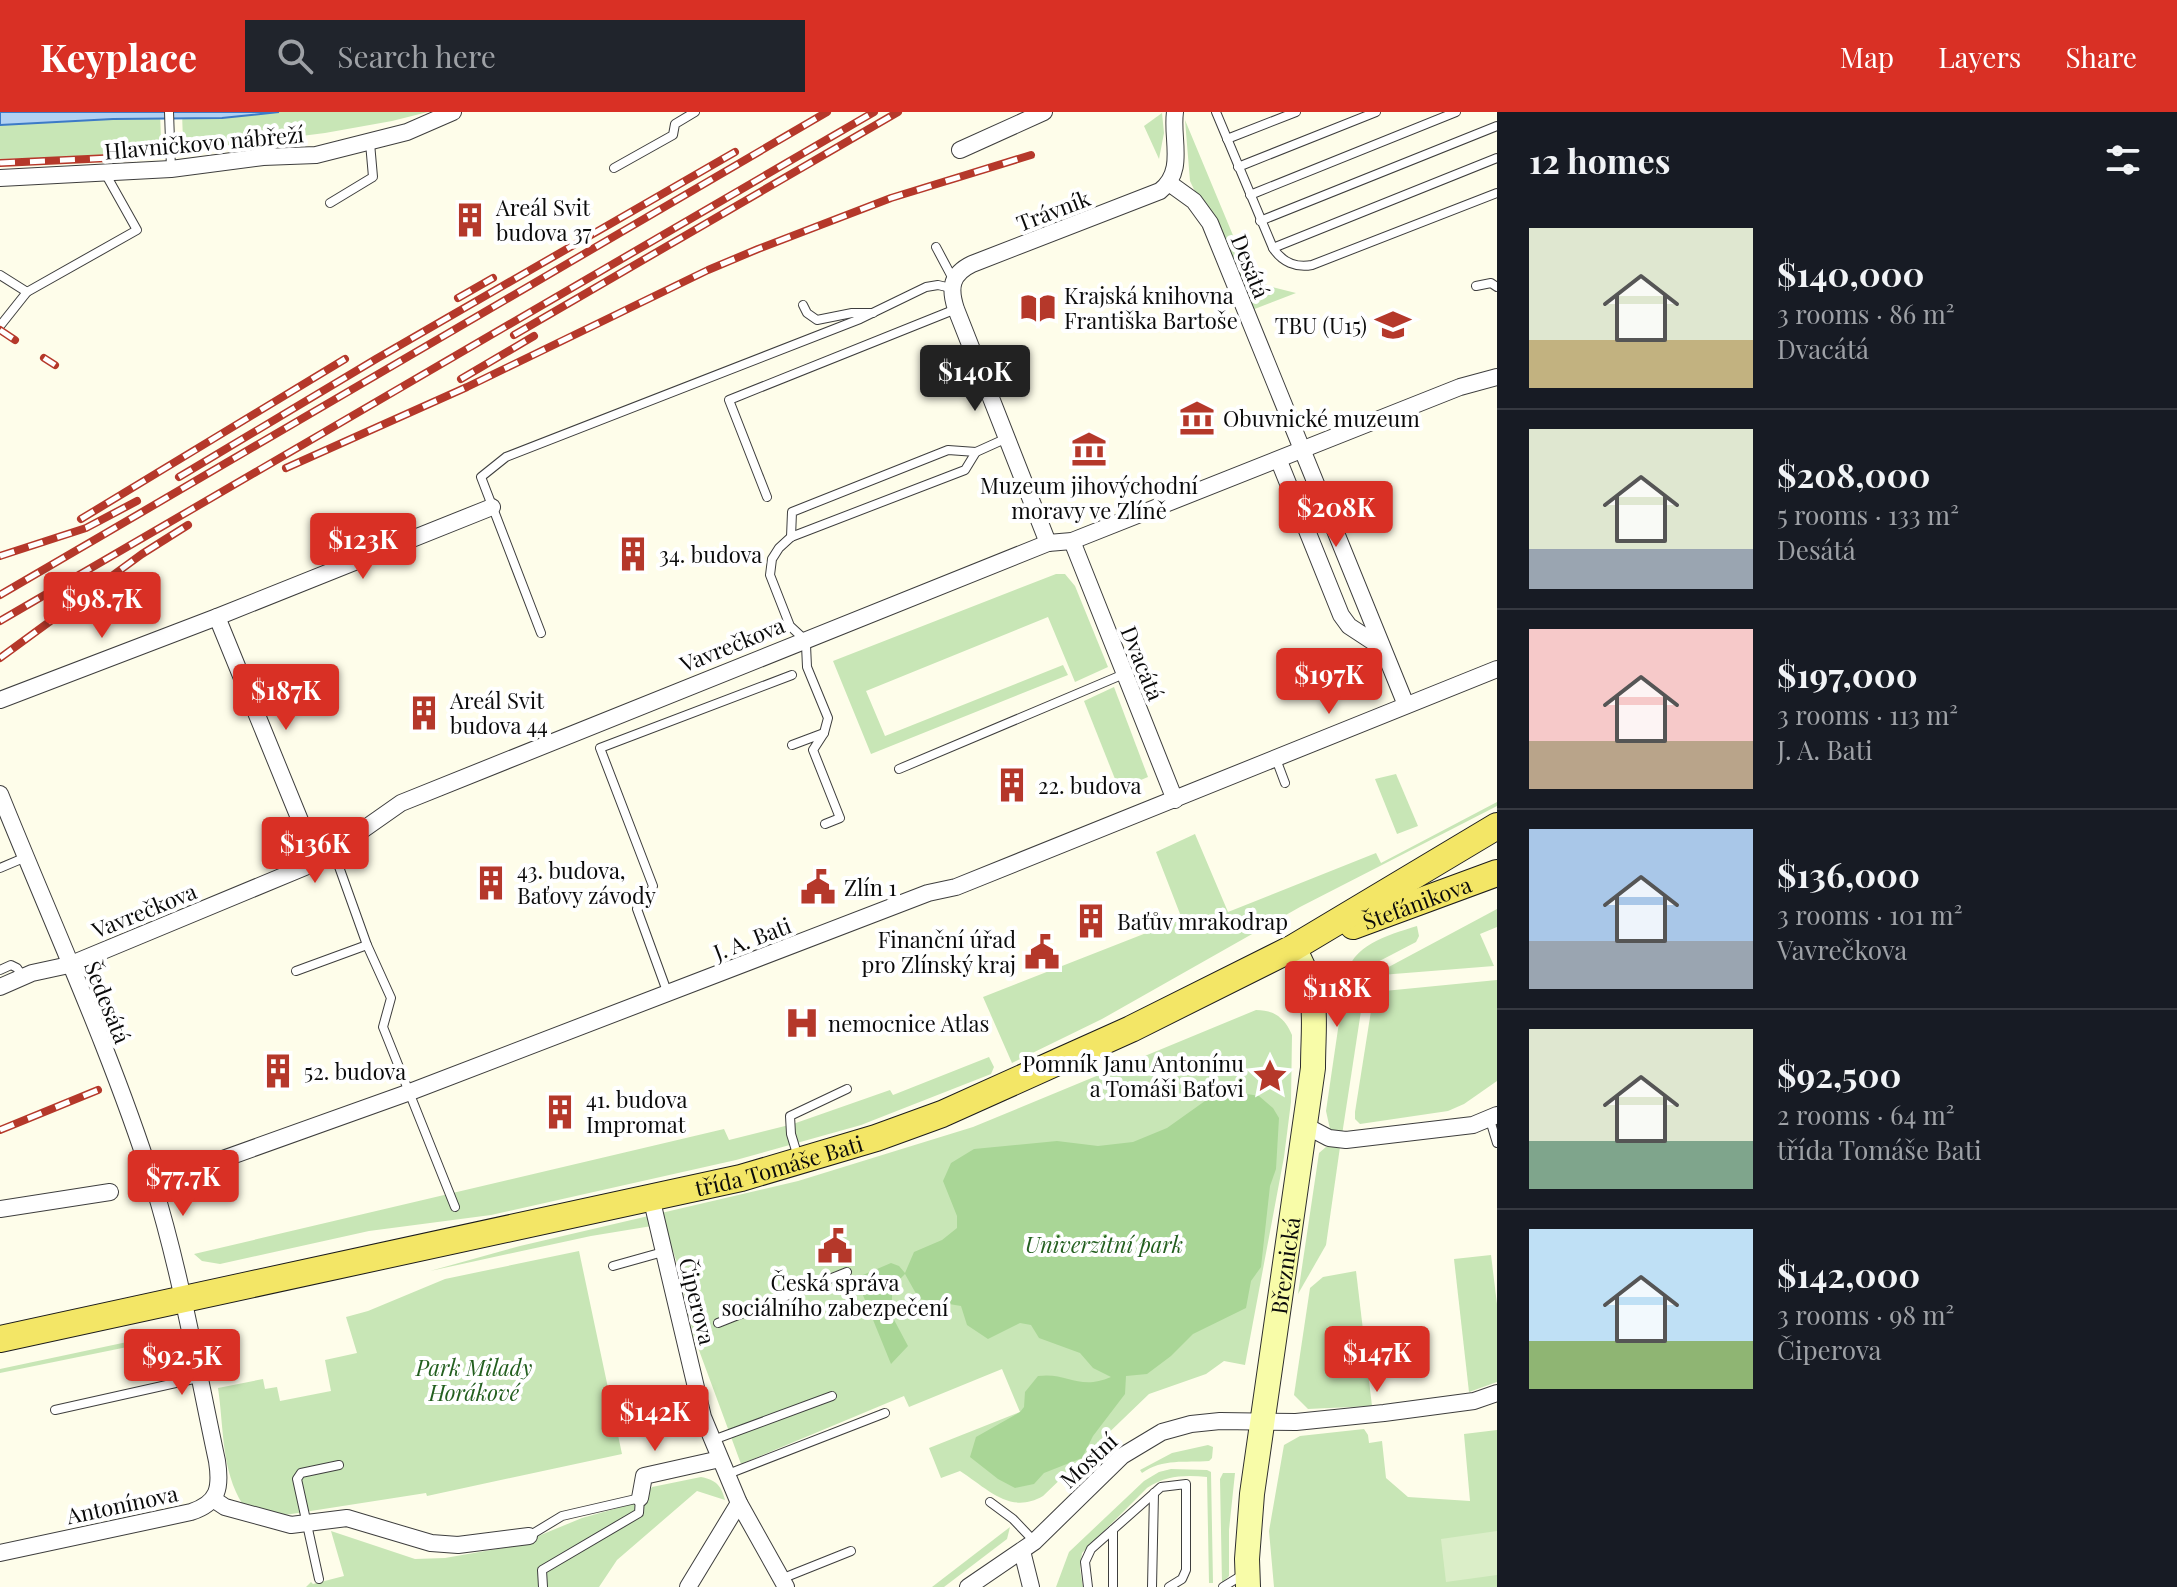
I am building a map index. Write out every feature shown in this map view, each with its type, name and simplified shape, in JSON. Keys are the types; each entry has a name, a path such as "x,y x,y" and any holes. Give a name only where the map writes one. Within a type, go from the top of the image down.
{"main road":[{"name":"třída Tomáše Bati","path":"0,1339 800,1162 942,1114 1131,1029 1293,948 1497,826"},
{"name":"Štefánikova","path":"1293,948 1497,873"},
{"name":"Březnická","path":"1248,1579 1249,1514 1313,1068 1314,997 1306,969 1293,948"}],"street":[{"name":"Hlavničkovo nábřeží","path":"0,178 171,169 263,157 316,155 407,132 453,112"},
{"path":"960,150 1044,112"},
{"path":"1169,183 1175,169 1175,112"},
{"name":"Trávník","path":"952,284 964,268 1150,197 1169,183"},
{"name":"Desátá","path":"1169,183 1194,201 1210,223 1406,705"},
{"path":"952,284 956,309 1048,543"},
{"name":"Vavrečkova","path":"0,987 23,977 69,965 317,862 401,803 1048,543 1072,541 1460,387 1497,377"},
{"path":"1279,461 1341,615 1349,626 1381,647"},
{"path":"0,700 492,507"},
{"name":"Dvacátá","path":"1072,541 1175,800"},
{"path":"217,617 317,862"},
{"name":"J. A. Bati","path":"153,1184 410,1092 928,893 956,887 1497,669"},
{"name":"Šedesátá","path":"0,794 5,822 26,857 130,1117 153,1184 175,1261 218,1471 219,1483 213,1499"},
{"path":"1306,1126 1337,1141 1448,1128 1493,1118"},
{"path":"0,1209 110,1192"},
{"name":"Čiperova","path":"651,1197 703,1417 739,1503 783,1583"},
{"name":"Mostní","path":"968,1587 1028,1546 1122,1456 1150,1437 1191,1424 1262,1420 1296,1422 1474,1401 1497,1393"},
{"path":"640,1498 644,1476 724,1467"},
{"path":"213,1499 225,1507 291,1525 347,1518 431,1543 458,1545 529,1536"},
{"name":"Antonínova","path":"0,1553 191,1512 206,1506 213,1499"},
{"path":"688,1587 739,1503"},
{"path":"1028,1546 1031,1587"}],"lane":[{"path":"169,112 171,169"},
{"path":"614,168 673,135 675,124 695,112"},
{"path":"1216,112 1273,248 1282,259 1295,265 1312,265 1497,193"},
{"path":"1227,139 1296,112"},
{"path":"1238,167 1376,112"},
{"path":"1250,195 1456,112"},
{"path":"1260,221 1497,126"},
{"path":"330,203 373,177 370,143"},
{"path":"1273,248 1497,158"},
{"path":"0,326 27,292 137,230 105,172"},
{"path":"541,633 481,477 506,457 874,313 926,287 952,284 936,247"},
{"path":"0,275 27,292"},
{"path":"1476,286 1491,283 1497,287"},
{"path":"803,305 807,313 817,320 852,313 874,313"},
{"path":"767,497 729,400 956,309"},
{"path":"986,387 1008,378"},
{"path":"791,537 792,512 948,450 976,452 1007,438"},
{"path":"825,824 840,818 813,750 824,733 828,718 807,667 804,639 790,626 770,575 772,559 791,537 965,470 976,452"},
{"path":"899,769 1124,674"},
{"path":"669,994 637,909 649,896 653,886 600,748 792,675"},
{"path":"792,745 824,733"},
{"path":"1276,759 1285,783"},
{"path":"333,849 367,945 391,998 383,1027 455,1207"},
{"path":"0,868 26,857"},
{"path":"296,971 367,945"},
{"path":"0,970 11,965 23,977"},
{"path":"800,1162 791,1134 790,1116 847,1089"},
{"path":"1493,1118 1497,1143"},
{"path":"613,1266 663,1252"},
{"path":"718,1323 847,1272"},
{"path":"55,1410 198,1378"},
{"path":"713,1440 832,1396"},
{"path":"724,1467 885,1413"},
{"path":"319,1579 297,1479 301,1473 339,1465"},
{"path":"1088,1587 1085,1571 1088,1553 1154,1493 1168,1485 1186,1484 1186,1570 1182,1579 1169,1587"},
{"path":"1152,1587 1154,1493"},
{"path":"529,1536 562,1516 640,1498 639,1513 542,1570 543,1587"},
{"path":"990,1502 1013,1519 1028,1546"},
{"path":"1113,1530 1113,1587"},
{"path":"783,1583 851,1551"},
{"path":"1223,1587 1248,1579"}],"green space":[{"path":"0,112 160,112 161,139 149,145 149,154 0,159"},
{"path":"182,112 428,112 325,133 214,147 183,142"},
{"path":"1162,113 1164,133 1159,159 1144,126"},
{"path":"1185,120 1247,269 1268,286 1296,293 1252,310 1190,181"},
{"path":"1056,574 1065,574 1075,586 1108,667 1075,682 1048,617 866,691 885,736 1063,665 1068,675 871,754 833,661"},
{"path":"1114,687 1148,777 1119,789 1084,701"},
{"path":"1396,774 1418,826 1397,834 1375,779"},
{"path":"1497,802 1497,806 1300,907 1102,1019 1012,1063 983,997 1182,919 1156,852 1195,834 1228,912 1376,853 1381,863"},
{"path":"1497,909 1497,927 1480,934 1494,966 1381,975 1383,970"},
{"path":"1417,926 1419,936 1416,942 1345,979 1355,957 1363,949 1382,938"},
{"path":"1497,980 1497,1081 1448,1111 1360,1124 1355,1119 1355,1112 1374,992"},
{"path":"1360,993 1363,998 1342,1135 1330,1129 1326,1111 1343,995"},
{"name":"Univerzitní park","path":"1256,1010 1278,1016 1292,1035 1291,1102 1284,1157 1245,1365 1224,1361 1206,1374 1149,1394 1043,1496 1031,1501 1020,1503 1000,1497 960,1471 941,1478 929,1448 1020,1412 1002,1369 909,1407 904,1396 741,1464 693,1334 676,1260 664,1224 591,1236 430,1271 520,1246 798,1181 973,1127"},
{"path":"989,1057 994,1067 991,1074 861,1125 736,1160 491,1215 369,1231 220,1264 202,1261 194,1254 724,1129 729,1140 793,1124 890,1090 893,1095"},
{"name":"Univerzitní park","path":"1230,1091 1259,1096 1279,1118 1276,1169 1270,1186 1261,1267 1251,1281 1246,1308 1193,1334 1147,1374 1126,1376 1125,1394 1093,1436 1082,1458 1044,1473 1034,1484 1015,1488 998,1479 970,1457 976,1437 1020,1412 1024,1407 1025,1392 1038,1376 1058,1376 1082,1382 1111,1377 1093,1368 1080,1353 1039,1338 1031,1325 1020,1323 988,1339 967,1325 961,1306 919,1299 905,1274 892,1287 892,1316 908,1346 891,1364 856,1278 891,1263 905,1273 914,1252 942,1240 957,1228 957,1216 943,1181 951,1163 974,1149 1057,1141 1098,1146 1133,1142 1167,1128 1205,1101"},
{"path":"1326,1147 1340,1147 1326,1245 1298,1294 1319,1153"},
{"name":"Park Milady Horákové","path":"579,1251 622,1454 427,1496 426,1493 285,1515 243,1505 227,1463 218,1388 263,1379 265,1389 277,1387 280,1401 331,1391 325,1360 357,1353 346,1317 445,1279"},
{"path":"1491,1255 1497,1304 1497,1382 1469,1392 1454,1259"},
{"path":"1356,1271 1372,1406 1308,1409 1294,1395 1310,1288 1323,1277"},
{"path":"146,1338 142,1344 0,1373 0,1369"},
{"path":"1364,1429 1369,1443 1382,1441 1386,1478 1408,1497 1470,1501 1464,1434 1497,1430 1497,1587 1274,1587 1269,1531 1284,1445 1300,1436"},
{"path":"1208,1445 1213,1447 1209,1461 1166,1463 1142,1473 1140,1470 1172,1453"},
{"path":"1171,1469 1211,1472 1213,1583 1209,1583 1207,1477 1184,1476 1169,1478 1147,1488 1082,1553 1080,1569 1083,1587 1056,1587 1069,1552 1144,1481"},
{"path":"1223,1473 1235,1473 1229,1530 1229,1576 1222,1583 1220,1479"},
{"path":"701,1477 717,1484 725,1500 697,1491 617,1560 599,1587 306,1587 311,1582 344,1576 331,1531 415,1559 445,1558 514,1546 582,1518 643,1501 652,1487"},
{"path":"1010,1527 1007,1539 944,1587 932,1587"},
{"path":"1497,1531 1497,1575 1446,1582 1441,1539"}],"water":[{"path":"0,112 279,112 222,118 113,119 0,125"}],"railway":[{"path":"0,595 827,112"},
{"path":"0,621 874,112"},
{"path":"514,335 898,112"},
{"path":"179,477 376,359 735,152"},
{"path":"286,468 467,387 708,270 891,198 1031,155"},
{"path":"0,163 132,157"},
{"path":"458,298 493,278"},
{"path":"0,330 15,340"},
{"path":"461,379 534,336"},
{"path":"44,358 55,365"},
{"path":"81,519 345,359"},
{"path":"0,556 86,528 137,501"},
{"path":"0,658 142,554 188,525"},
{"path":"0,1130 98,1090"}],"place":[{"name":"Areál Svit budova 37","path":"470,220"},
{"name":"Krajská knihovna Františka Bartoše","path":"1038,308"},
{"name":"TBU (U15)","path":"1393,325"},
{"name":"Obuvnické muzeum","path":"1197,418"},
{"name":"Muzeum jihovýchodní moravy ve Zlíně","path":"1089,449"},
{"name":"34. budova","path":"633,554"},
{"name":"Areál Svit budova 44","path":"424,713"},
{"name":"22. budova","path":"1012,785"},
{"name":"43. budova, Baťovy závody","path":"491,883"},
{"name":"Zlín 1","path":"818,887"},
{"name":"Baťův mrakodrap","path":"1091,921"},
{"name":"Finanční úřad pro Zlínský kraj","path":"1042,952"},
{"name":"nemocnice Atlas","path":"802,1023"},
{"name":"52. budova","path":"278,1071"},
{"name":"Pomník Janu Antonínu a Tomáši Baťovi","path":"1270,1076"},
{"name":"41. budova Impromat","path":"560,1112"},
{"name":"Česká správa sociálního zabezpečení","path":"835,1246"}]}
